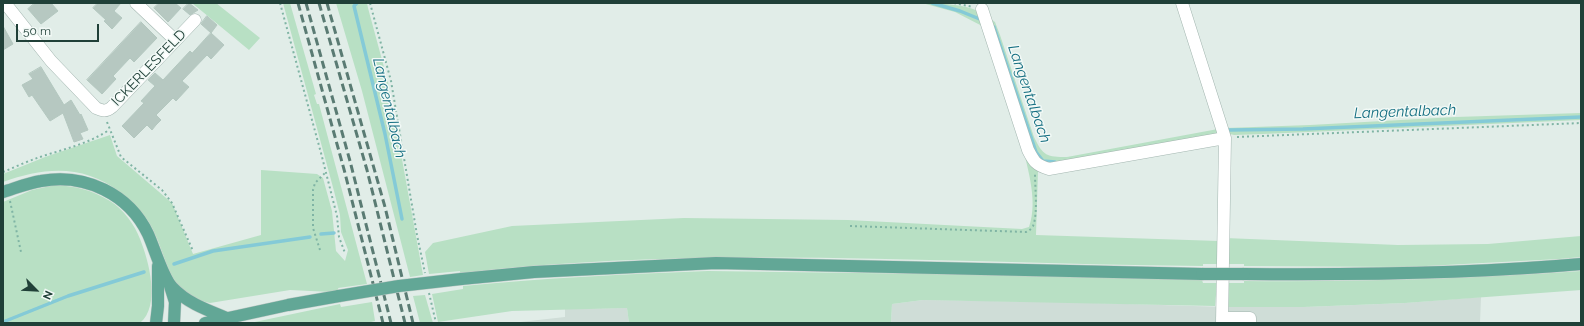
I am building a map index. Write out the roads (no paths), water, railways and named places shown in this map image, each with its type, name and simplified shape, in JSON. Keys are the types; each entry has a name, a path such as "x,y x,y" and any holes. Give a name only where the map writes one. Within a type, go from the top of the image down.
{"main road":[{"path":"4,192 40,181 58,179 76,180 93,184 110,192 124,202 137,216 147,232 170,286 175,302 174,323"},
{"path":"156,323 158,306 158,260"},
{"path":"205,323 288,305 399,286 534,272 716,263 1302,275 1425,273 1581,264"},
{"path":"170,286 190,302 227,318"}],"street":[{"name":"ICKERLESFELD","path":"5,3 51,61 96,108 104,111 112,107 195,20"},
{"path":"136,3 175,40"},
{"path":"1182,3 1225,138 1222,321 1250,318 1250,323"},
{"path":"982,9 1028,150 1033,159 1040,166 1049,168 1225,138"}],"waterway":[{"name":"Langentalbach","path":"357,3 354,6 385,134 402,219"},
{"name":"Langentalbach","path":"932,3 960,11 982,20"},
{"name":"Langentalbach","path":"994,27 1036,152 1043,161 1055,162"},
{"name":"Langentalbach","path":"1229,130 1303,129 1581,117"},
{"name":"Langentalbach","path":"321,234 334,233"},
{"name":"Langentalbach","path":"174,264 213,251 310,237"},
{"name":"Langentalbach","path":"3,322 68,296 144,272"}],"railway":[{"path":"298,3 345,173 383,323"},
{"path":"306,3 350,161 391,323"},
{"path":"319,3 367,170 405,323"},
{"path":"327,3 385,207 413,323"}]}
